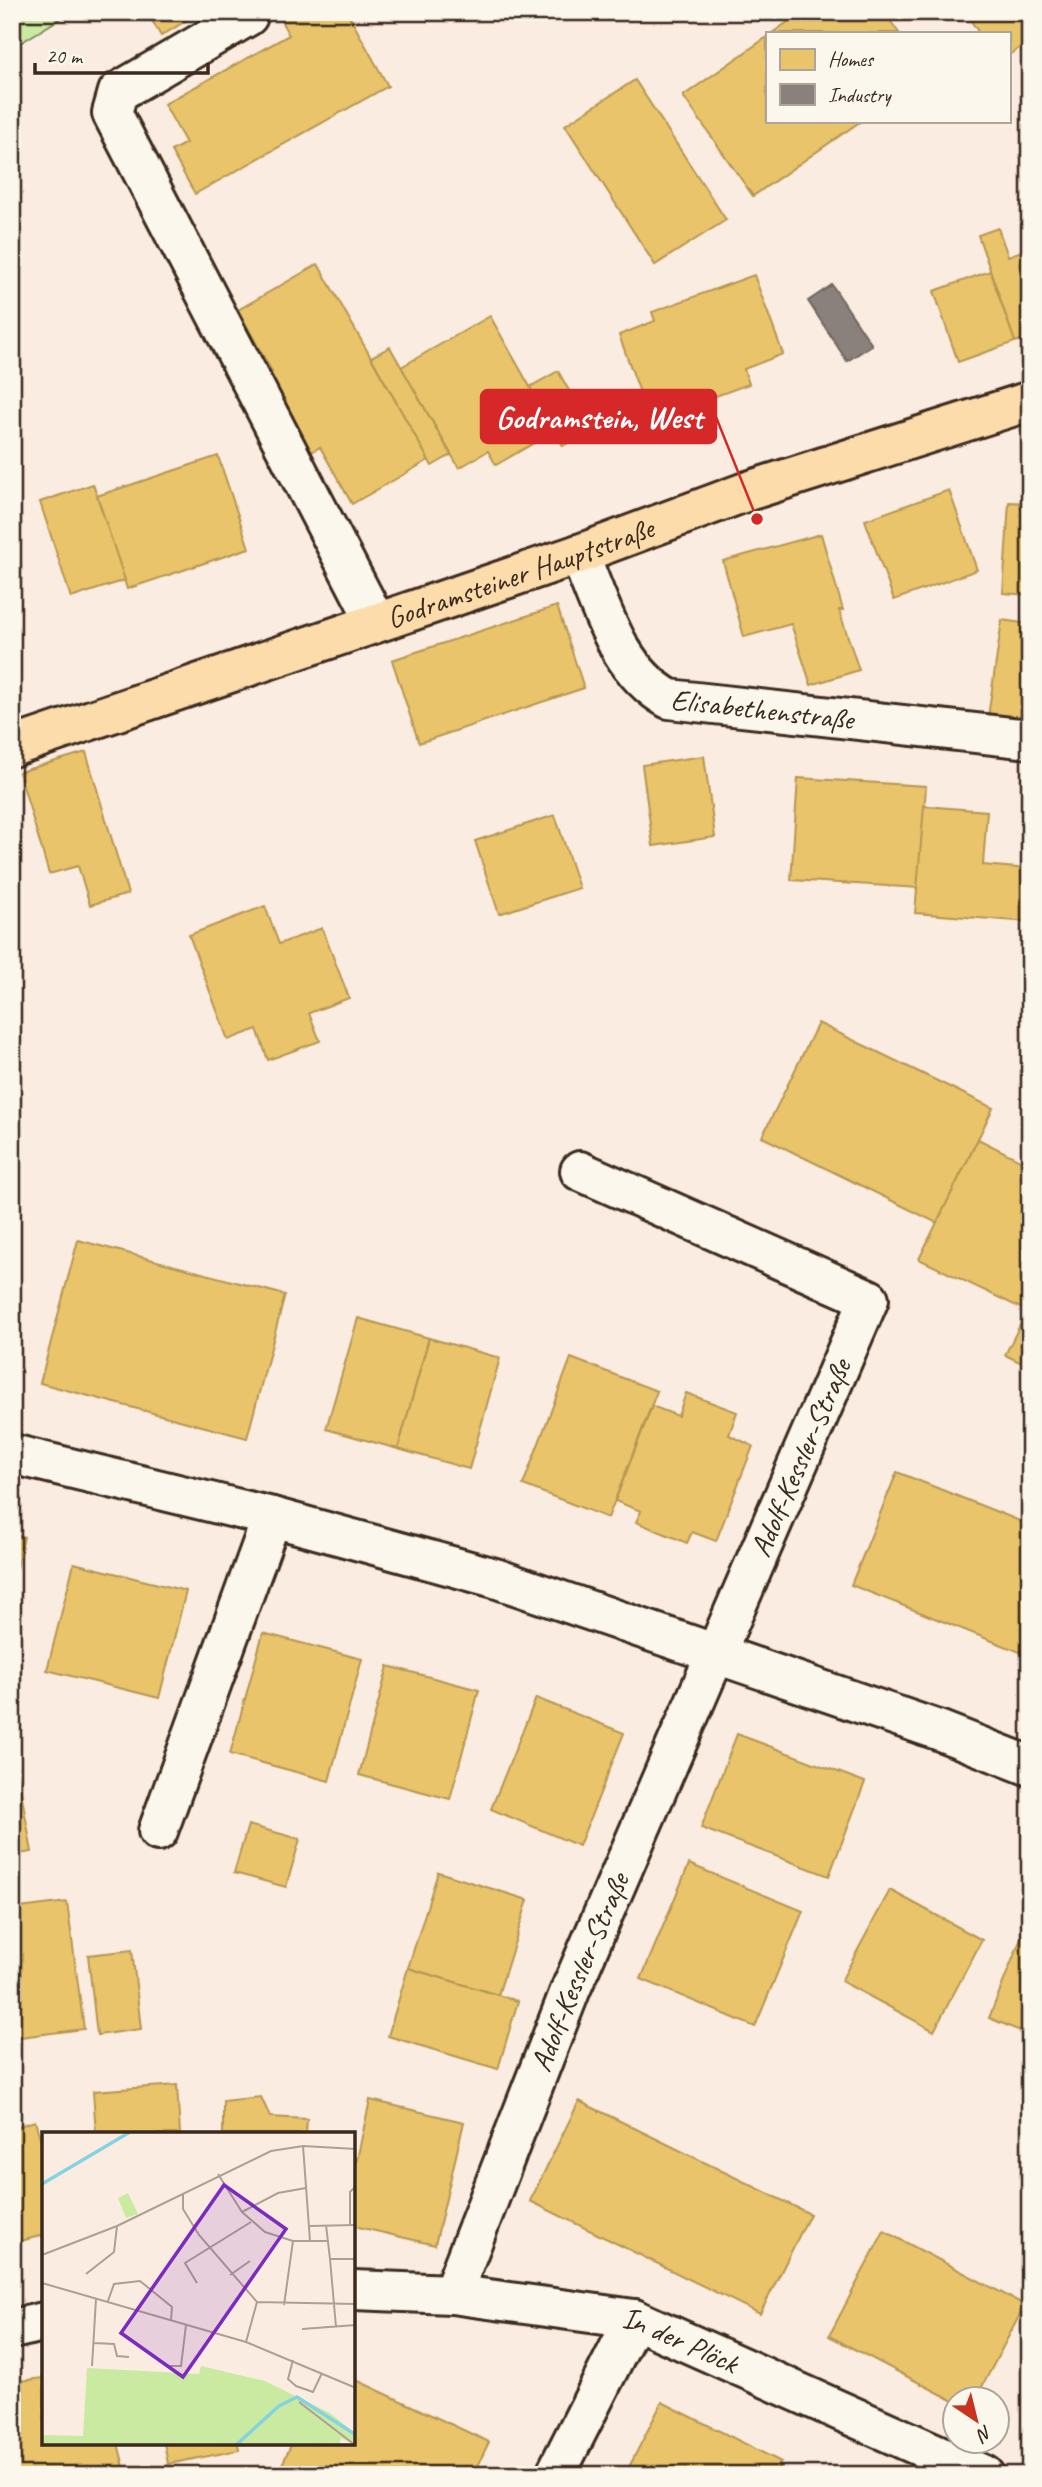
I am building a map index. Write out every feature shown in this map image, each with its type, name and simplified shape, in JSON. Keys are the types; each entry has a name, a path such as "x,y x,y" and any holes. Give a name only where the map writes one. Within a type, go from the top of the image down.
{"main road":[{"name":"Godramsteiner Hauptstraße","path":"12,747 579,554 748,491 1030,401"}],"street":[{"path":"248,16 118,92 112,113 376,622"},
{"name":"Elisabethenstraße","path":"579,554 634,673 651,689 669,699 1030,739"},
{"name":"Adolf-Kessler-Straße","path":"452,2294 570,1991 869,1299 580,1171"},
{"path":"12,1454 272,1517 495,1578 938,1730 1030,1766"},
{"path":"158,1830 272,1517"},
{"name":"In der Plöck","path":"355,2290 452,2294 634,2319 984,2475"},
{"path":"555,2475 634,2319"},
{"path":"12,2329 42,2322"}],"green space":[{"path":"12,12 71,12 12,48"}],"building: Homes":[{"path":"147,12 200,12 161,36"},
{"path":"276,12 347,12 388,86 195,194 171,151 186,143 164,104 289,35"},
{"path":"802,12 884,12 898,32 773,32"},
{"path":"965,12 1023,12 1030,23 1030,41 1010,54 1010,32 978,32"},
{"path":"766,38 766,122 860,122 753,196 683,96"},
{"path":"635,80 726,220 655,265 565,125"},
{"path":"998,228 1008,256 1030,248 1030,337 1015,342 978,235"},
{"path":"318,264 429,460 352,504 320,447 310,453 266,376 272,372 238,310"},
{"path":"990,271 1015,342 958,362 934,291"},
{"path":"754,275 783,354 744,369 749,384 650,420 619,335 655,321 652,312"},
{"path":"490,316 555,431 496,465 488,451 459,468 401,367"},
{"path":"390,347 451,455 432,466 371,357"},
{"path":"558,371 591,430 563,446 530,387"},
{"path":"218,456 249,548 127,589 97,496"},
{"path":"93,484 125,580 71,598 40,502"},
{"path":"949,490 977,570 894,600 865,520"},
{"path":"1009,502 1030,503 1030,595 1003,593"},
{"path":"821,534 843,610 839,610 859,670 811,685 791,624 744,637 723,561"},
{"path":"557,606 584,688 419,743 392,660"},
{"path":"1002,620 1030,624 1030,723 988,717"},
{"path":"86,752 128,894 90,905 78,866 49,874 19,772"},
{"path":"704,756 715,837 653,846 642,765"},
{"path":"798,778 926,786 919,888 791,880"},
{"path":"924,806 987,811 983,865 1029,869 1030,863 1030,922 915,913"},
{"path":"555,815 579,888 499,914 475,841"},
{"path":"265,906 279,944 322,928 349,998 309,1013 320,1041 268,1060 257,1029 228,1040 189,935"},
{"path":"818,1023 993,1108 937,1223 762,1137"},
{"path":"978,1139 1030,1165 1030,1305 1027,1311 919,1259"},
{"path":"78,1240 285,1295 247,1438 40,1383"},
{"path":"1030,1305 1030,1367 1005,1355"},
{"path":"358,1318 429,1338 398,1449 326,1429"},
{"path":"429,1338 500,1358 469,1469 398,1449"},
{"path":"571,1358 657,1391 608,1518 523,1485"},
{"path":"686,1393 737,1412 729,1435 753,1446 716,1541 692,1532 687,1543 636,1522 641,1511 615,1501 652,1406 678,1416"},
{"path":"897,1472 1030,1525 1030,1656 851,1585"},
{"path":"12,1534 24,1537 12,1590"},
{"path":"74,1563 186,1591 159,1698 47,1670"},
{"path":"263,1633 362,1659 329,1781 230,1754"},
{"path":"388,1666 479,1690 450,1799 359,1775"},
{"path":"536,1698 624,1733 579,1846 491,1809"},
{"path":"737,1734 865,1782 829,1876 701,1828"},
{"path":"12,1742 32,1852 12,1855"},
{"path":"248,1825 300,1839 286,1887 234,1873"},
{"path":"689,1864 803,1911 755,2027 641,1979"},
{"path":"438,1872 528,1900 498,1995 408,1968"},
{"path":"890,1890 982,1940 934,2031 841,1981"},
{"path":"67,1902 84,2029 12,2038 12,1909"},
{"path":"1024,1931 1030,1934 1030,2035 989,2018"},
{"path":"132,1950 141,2029 97,2035 88,1955"},
{"path":"408,1968 518,2001 498,2069 388,2036"},
{"path":"177,2085 180,2132 96,2132 93,2091"},
{"path":"261,2097 270,2117 307,2119 306,2132 223,2132 223,2101"},
{"path":"370,2100 464,2122 435,2245 355,2226 355,2168"},
{"path":"579,2101 810,2214 760,2314 530,2201"},
{"path":"35,2121 42,2144 42,2236 13,2243 12,2128"},
{"path":"884,2231 1025,2305 982,2386 940,2386 940,2394 829,2336"},
{"path":"42,2378 42,2445 118,2445 126,2475 12,2475 12,2382"},
{"path":"355,2379 489,2442 473,2475 277,2475 291,2445 355,2445"},
{"path":"662,2402 781,2462 774,2475 625,2475"},
{"path":"164,2445 238,2445 239,2450 168,2464"}],"building: Industry":[{"path":"832,285 872,345 847,361 808,301"}],"place":[{"name":"Godramstein, West","path":"757,519"}]}
